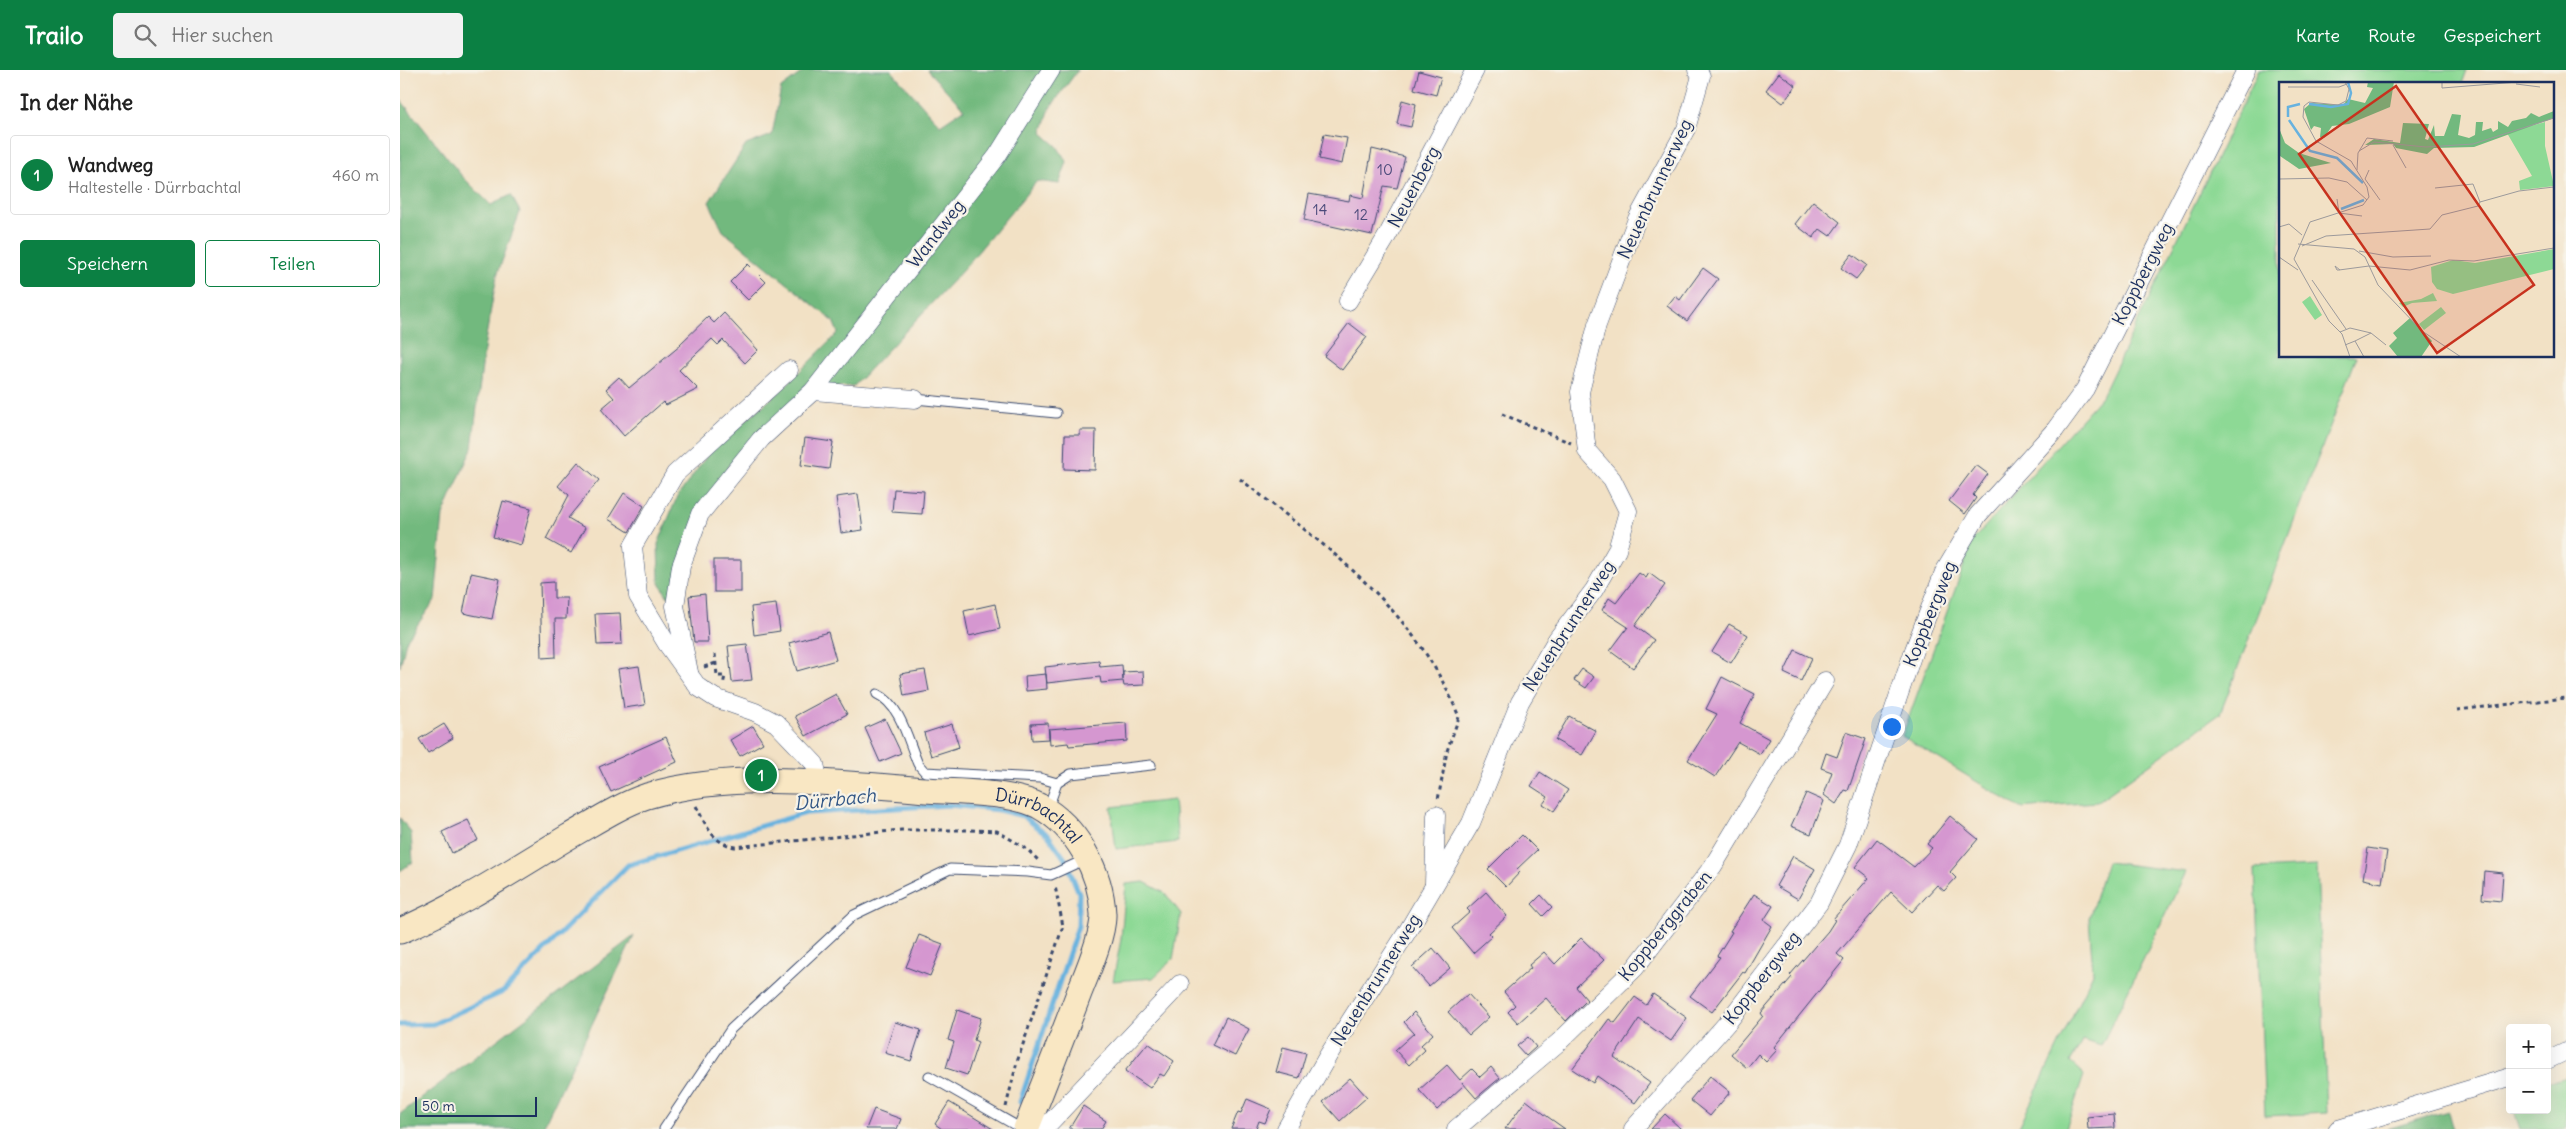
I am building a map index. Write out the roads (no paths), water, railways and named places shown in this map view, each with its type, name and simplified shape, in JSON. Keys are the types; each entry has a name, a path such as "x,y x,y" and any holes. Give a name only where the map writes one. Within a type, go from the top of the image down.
{"street":[{"name":"Wandweg","path":"689,672 675,606 681,566 700,514 760,439 813,391 997,156 1051,70"},
{"name":"Neuenberg","path":"1348,301 1386,238 1475,70"},
{"name":"Neuenbrunnerweg","path":"1286,1129 1329,1054 1471,823 1520,702 1557,639 1594,590 1618,550 1628,511 1612,479 1587,450 1580,392 1597,326 1637,219 1686,129 1701,76 1697,70"},
{"name":"Koppbergweg","path":"1633,1129 1728,1022 1819,903 1848,846 1914,650 1944,572 1978,515 2055,430 2085,389 2246,70"},
{"name":"Wandweg","path":"788,370 675,474 634,546 638,596 698,687 715,698 755,712 776,723 815,764 819,782"},
{"path":"813,391 915,400"},
{"name":"Koppberggraben","path":"1456,1129 1559,1042 1635,968 1713,866 1825,681"},
{"name":"Dürrbachtal","path":"400,931 431,918 593,823 636,801 692,795 717,782 819,782 989,794 1036,804 1047,811 1074,837 1079,862 1098,881 1104,917 1093,956 1026,1129"},
{"path":"1434,886 1436,815"},
{"path":"1044,1129 1180,984"},
{"path":"2551,1058 2566,1051"},
{"path":"2338,1129 2506,1078"}],"lane":[{"path":"915,400 1056,413"},
{"path":"877,694 886,698 895,709 918,764 925,772 1040,778 1057,784"},
{"path":"1047,811 1057,784 1071,774 1151,765"},
{"path":"664,1129 731,1029 854,915 950,869 1053,874 1079,862"},
{"path":"930,1076 1022,1129"}],"waterway":[{"name":"Dürrbach","path":"400,1025 433,1024 503,992 628,865 806,813 949,805 999,810 1023,816 1048,835 1065,859 1079,893 1078,926 1020,1102"}],"place":[{"name":"Wandweg","path":"761,775"}]}
